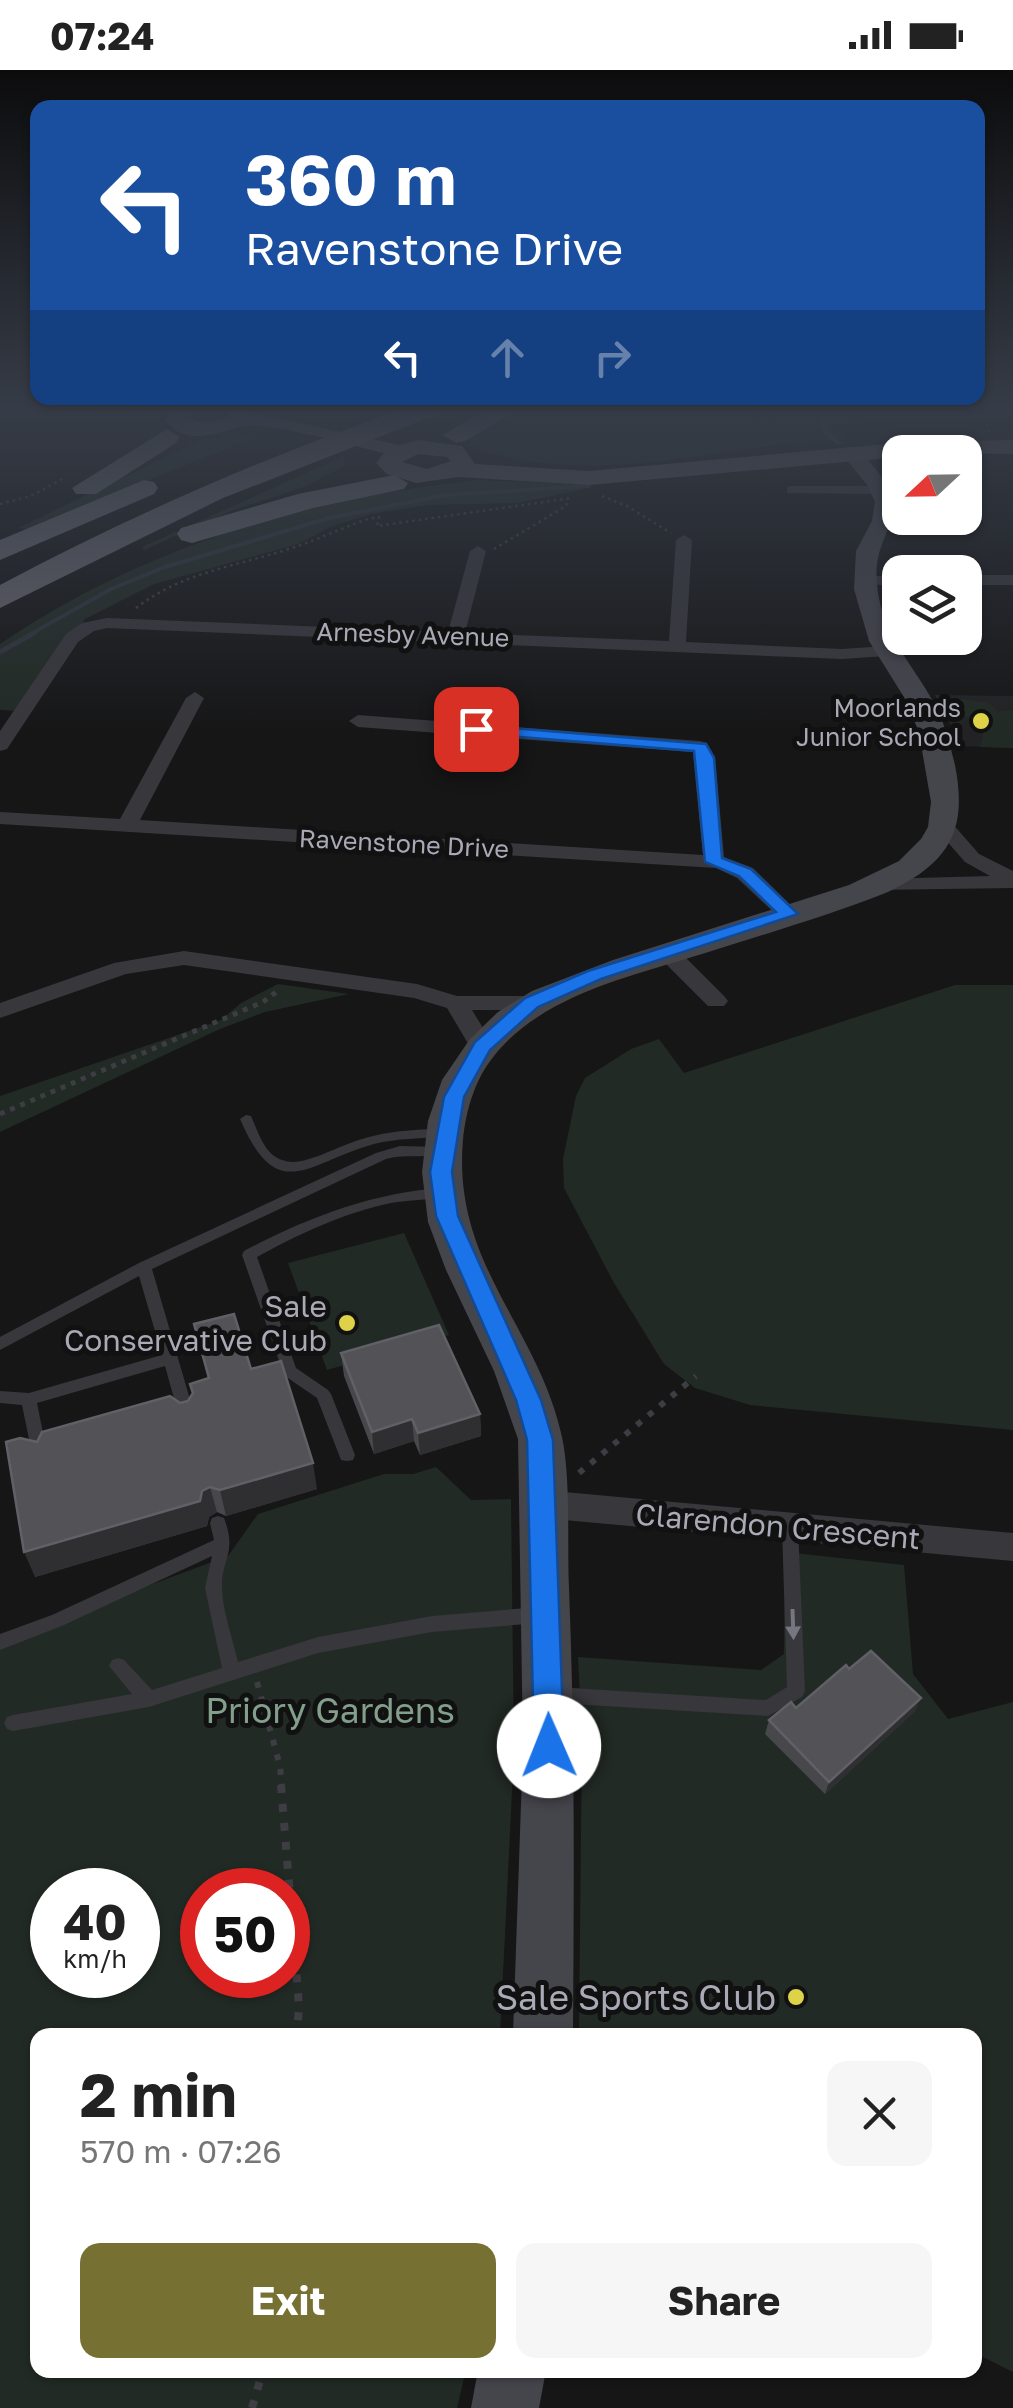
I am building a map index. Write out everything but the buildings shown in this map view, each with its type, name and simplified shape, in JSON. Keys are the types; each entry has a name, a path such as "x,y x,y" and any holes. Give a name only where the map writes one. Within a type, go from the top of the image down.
{"highway":[{"path":"0,531 29,516"},
{"path":"0,551 80,516"},
{"path":"0,568 111,516"},
{"path":"0,598 160,516"},
{"path":"0,630 130,559 190,534 250,516"},
{"path":"0,560 88,526"}],"main road":[{"path":"882,642 866,581 868,551 885,516"},
{"path":"542,2028 548,1694 540,1440 528,1400 461,1255 442,1193 445,1142 454,1097 482,1046 532,1002 594,975 880,885 930,848 944,826 943,782 930,724 888,655"},
{"path":"505,2408 511,2378"}],"street":[{"path":"678,647 684,540"},
{"path":"456,635 478,550"},
{"path":"982,580 1013,580"},
{"path":"866,581 882,581"},
{"name":"Arnesby Avenue","path":"0,745 72,638 88,627 116,622 842,654 882,651"},
{"path":"126,827 195,698"},
{"path":"358,722 700,747 706,758 714,862"},
{"name":"Ravenstone Drive","path":"0,818 714,862 732,865 745,873 788,914"},
{"path":"944,826 959,846 990,870 1013,880"},
{"path":"880,885 1013,880"},
{"path":"668,953 714,1002"},
{"path":"0,1011 108,972 184,958 417,991 456,1003 532,1002"},
{"path":"456,1003 482,1046"},
{"name":"Clarendon Crescent","path":"542,1504 1013,1547"}],"lane":[{"path":"246,1120 271,1162 293,1170 381,1138 445,1142"},
{"path":"0,1344 144,1267 381,1156 445,1142"},
{"path":"347,1455 323,1394 290,1372 249,1254 300,1226 399,1194 442,1193"},
{"path":"144,1267 188,1420"},
{"path":"0,1398 29,1399 170,1358"},
{"path":"29,1399 40,1459"},
{"path":"218,1523 223,1544 212,1588 232,1672"},
{"path":"548,1694 768,1708 796,1691 790,1527"},
{"path":"0,1642 58,1623 179,1561 223,1544"},
{"path":"13,1723 150,1699 318,1645 414,1628 546,1614"},
{"path":"118,1666 150,1699"}],"path":[{"path":"379,517 377,526 452,516"},
{"path":"478,550 546,516"},
{"path":"644,516 684,540"},
{"path":"116,622 119,614 136,608 156,590 179,579 299,546 351,521 379,517 405,523"},
{"path":"0,1114 263,1002 300,974"},
{"path":"542,1504 696,1376"},
{"path":"252,1666 280,1766 299,2006 297,2028"},
{"path":"252,2408 261,2378"}],"shaded area":[{"name":"Moorlands Junior School","path":"935,695 1013,696 1013,748 956,746 952,728"}],"green space":[{"path":"43,516 59,516 27,529 18,528"},
{"path":"211,516 220,516 144,550 142,547"},
{"path":"284,516 364,516 330,527 298,544 154,584 85,619 19,711 0,710 0,644 111,580 230,532"},
{"path":"935,695 988,703 999,712 1013,710 1013,748 980,747 985,727 959,713 945,713"},
{"path":"278,984 349,994 265,1012 220,1029 0,1132 0,1096 221,1020 241,1003"},
{"path":"955,985 1013,985 1013,1430 750,1405 695,1388 664,1364 614,1283 564,1188 563,1159 576,1096 585,1078 631,1049 659,1039 684,1073"},
{"path":"404,1233 449,1335 327,1370 288,1263"},
{"name":"Priory Gardens","path":"436,1467 471,1500 511,1499 514,1751 500,2028 30,2028 30,2378 464,2378 457,2408 0,2408 0,1641 228,1556 258,1514 384,1474 413,1474"},
{"name":"Sale Sports Club","path":"785,1552 904,1565 913,1674 948,1719 1013,1702 1013,2372 982,2356 982,2028 579,2028 582,1734 578,1657 761,1670 784,1654"}],"waterway":[{"path":"29,635 111,589 165,567 339,516"},
{"path":"0,652 34,633"}],"place":[{"name":"Moorlands Junior School","path":"981,721"},
{"name":"Sale Conservative Club","path":"347,1323"},
{"name":"Sale Sports Club","path":"796,1997"}],"route":[{"path":"476,729 700,747 706,758 714,862 732,865 745,873 788,914 594,975 532,1002 482,1046 454,1097 441,1172 447,1216 461,1255 512,1361 540,1440 549,1746"}]}
